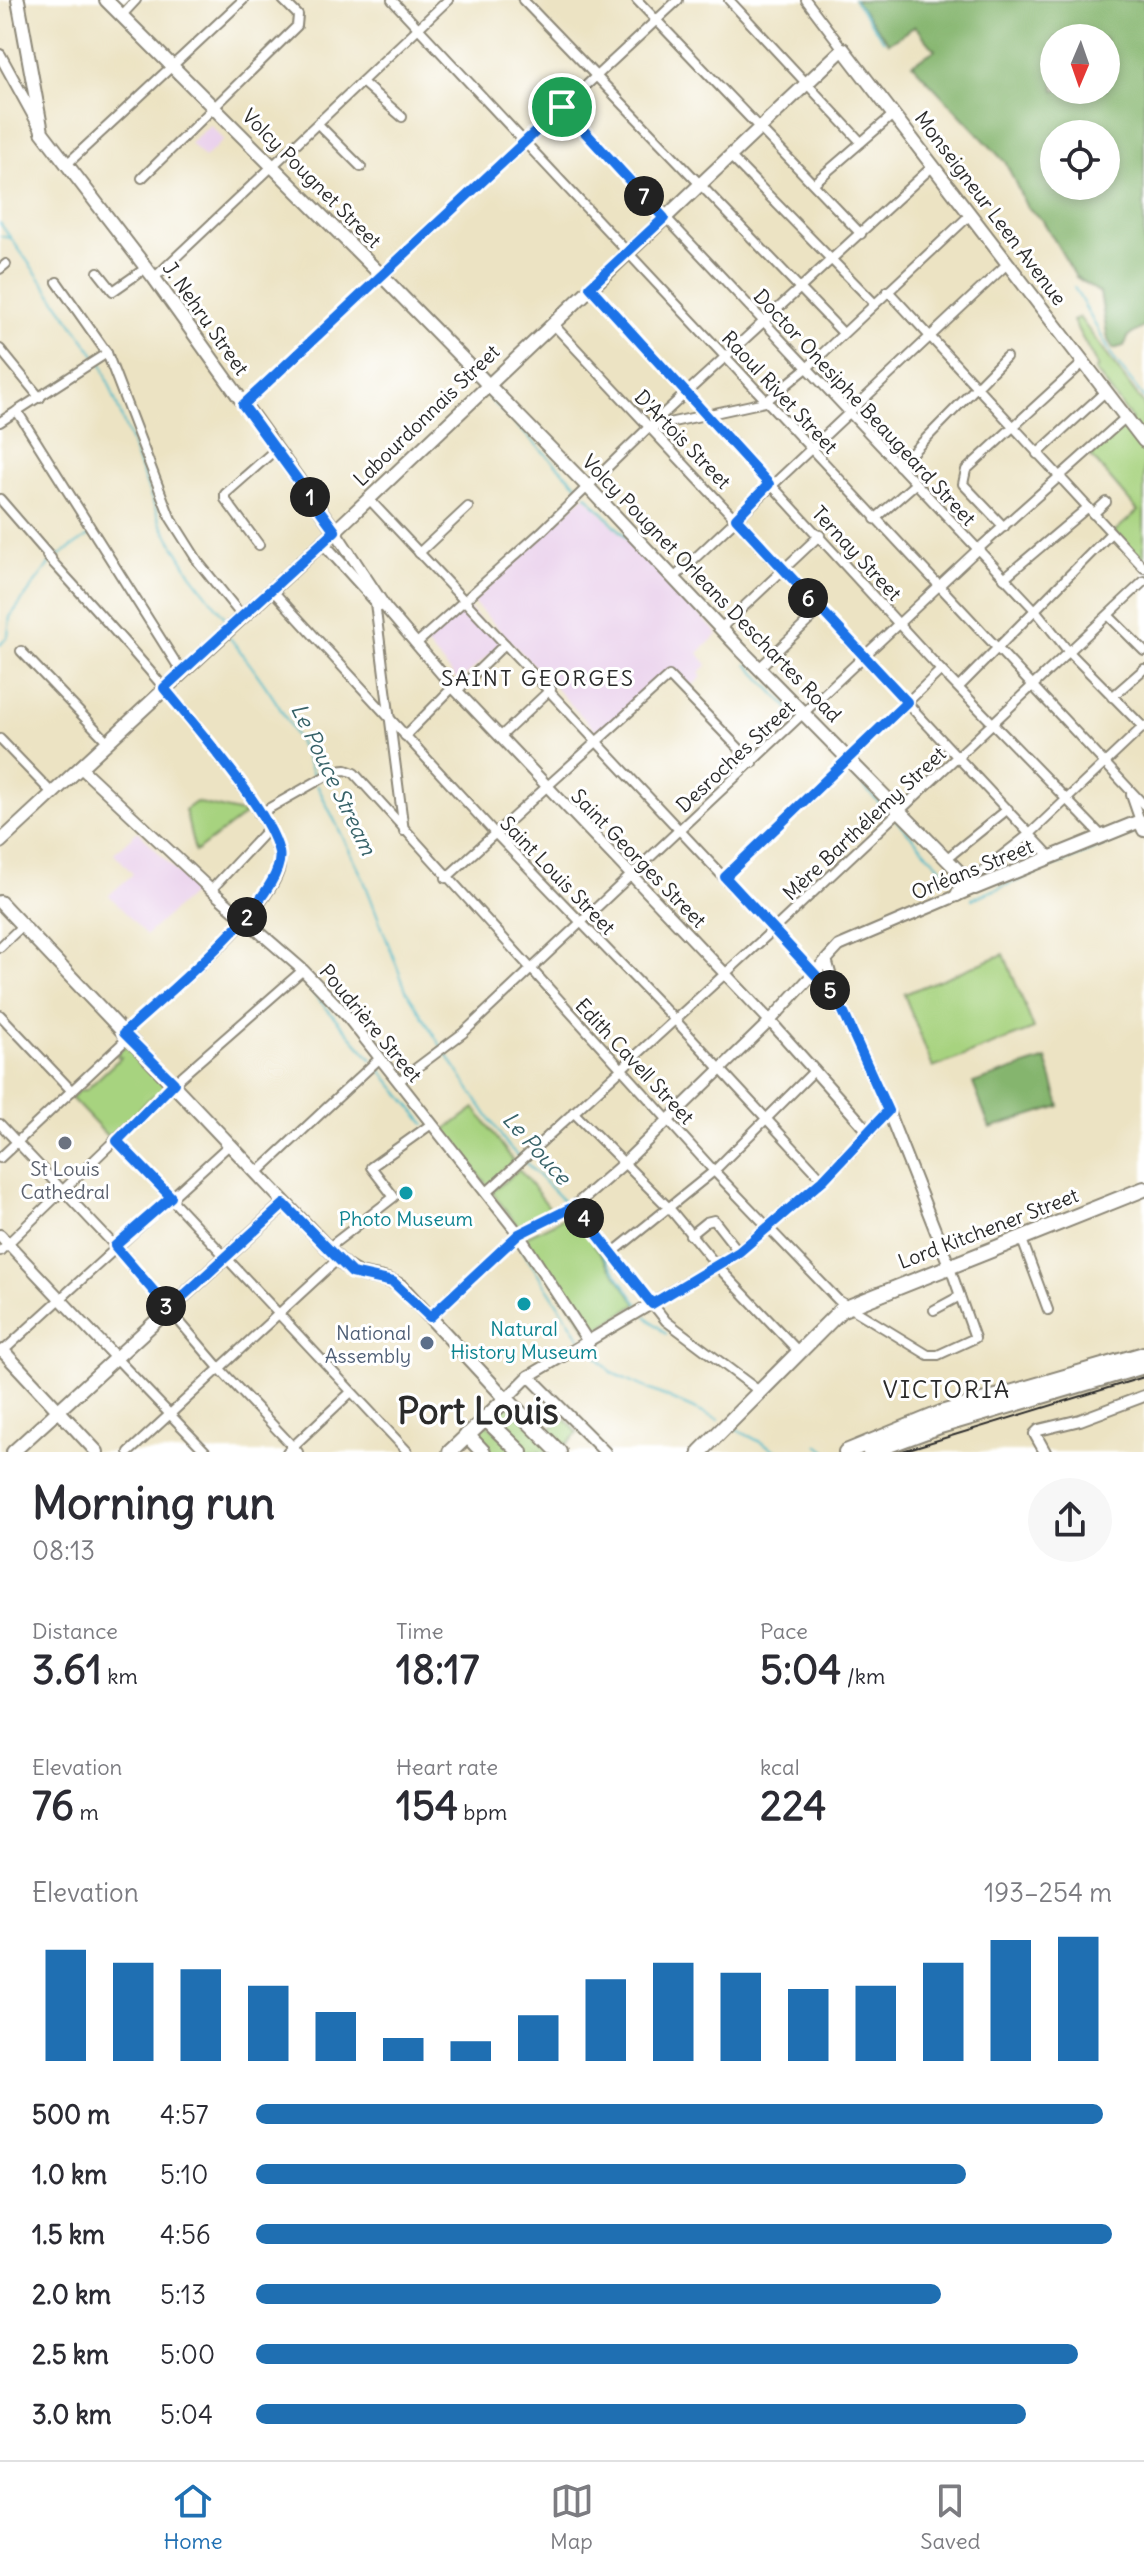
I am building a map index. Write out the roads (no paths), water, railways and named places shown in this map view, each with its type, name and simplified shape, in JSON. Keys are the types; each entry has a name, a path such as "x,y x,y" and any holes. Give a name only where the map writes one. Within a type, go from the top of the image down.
{"main road":[{"path":"18,0 42,132"},
{"name":"Volcy Pougnet Street","path":"106,0 488,384"},
{"name":"Labourdonnais Street","path":"0,842 335,531 843,49"},
{"name":"Monseigneur Leen Avenue","path":"843,49 1144,441"},
{"name":"J. Nehru Street","path":"42,132 150,273 335,531"},
{"name":"Volcy Pougnet Orleans Deschartes Road","path":"488,384 585,490 675,577 759,668 799,717 894,816 972,885"},
{"name":"Orléans Street","path":"972,885 1143,823"},
{"path":"956,870 962,885 957,895"},
{"path":"0,902 338,1259 361,1277 384,1279 401,1286 559,1452"},
{"name":"Lord Kitchener Street","path":"700,1452 798,1351 848,1306 1144,1189"},
{"path":"13,1452 284,1204"},
{"path":"2,1352 97,1452"},
{"path":"846,1452 941,1413 1144,1354"},
{"path":"870,1452 940,1426 1144,1366"},
{"path":"450,1452 506,1399"},
{"path":"485,1418 520,1452"},
{"path":"467,1435 483,1452"}],"street":[{"path":"122,15 136,0"},
{"path":"67,164 243,0"},
{"path":"142,178 297,26 299,19 283,0"},
{"name":"Raoul Rivet Street","path":"392,0 1144,805"},
{"path":"98,272 113,291 150,273 363,83 448,0"},
{"path":"523,0 843,333"},
{"path":"637,0 861,234"},
{"path":"243,405 521,141 596,77 678,0"},
{"path":"729,0 861,142"},
{"name":"Monseigneur Leen Avenue","path":"806,0 843,49"},
{"path":"0,55 42,132"},
{"path":"363,83 402,117"},
{"name":"Doctor Onesiphe Beaugeard Street","path":"562,107 1036,611 1069,652 1144,727"},
{"path":"814,183 894,114"},
{"path":"318,124 361,167"},
{"path":"730,156 834,258 875,304"},
{"path":"416,644 466,602 649,427 933,166"},
{"path":"649,427 765,402 807,368 971,214"},
{"path":"675,577 769,484 1007,264"},
{"path":"57,282 107,353 170,517 237,620"},
{"name":"Ternay Street","path":"590,287 941,670 1103,837"},
{"path":"888,291 1144,568"},
{"name":"D'Artois Street","path":"552,323 1052,858"},
{"path":"0,349 40,398"},
{"path":"0,422 107,353"},
{"path":"899,466 1006,357"},
{"path":"1004,527 963,484 962,478 966,470 1084,362"},
{"path":"1037,454 1106,391"},
{"path":"17,411 181,671"},
{"name":"Desroches Street","path":"399,1081 451,1043 530,971 977,550 1125,418"},
{"path":"259,545 225,499 225,494 275,450"},
{"path":"875,519 915,484"},
{"path":"368,498 551,689 837,998"},
{"path":"0,499 228,766 279,851 279,871 246,920 0,1158"},
{"path":"1004,578 1106,502"},
{"path":"419,553 468,507"},
{"name":"Saint Georges Street","path":"335,531 355,572 375,603 386,608"},
{"path":"959,687 1111,533"},
{"path":"721,628 820,535"},
{"name":"Saint Georges Street","path":"322,542 355,572 455,689 770,1021 869,1132"},
{"path":"154,677 56,566 47,556 154,677 164,688"},
{"name":"Mère Barthélemy Street","path":"487,1192 774,929 1144,581"},
{"name":"Saint Louis Street","path":"272,590 391,716 405,736 494,832 823,1180"},
{"path":"375,603 404,832"},
{"path":"759,668 820,610"},
{"path":"1109,616 1144,651"},
{"path":"381,636 387,625 397,621"},
{"path":"405,736 505,644"},
{"path":"21,651 107,741"},
{"path":"1112,697 1144,669"},
{"path":"725,877 941,670"},
{"path":"446,878 545,785 669,676 753,763"},
{"path":"500,737 551,689"},
{"path":"972,885 1144,727"},
{"path":"0,739 52,793"},
{"name":"Poudrière Street","path":"80,767 211,890 303,970 399,1081 428,1127 487,1192 519,1234 586,1344"},
{"name":"Edith Cavell Street","path":"259,814 340,770 350,771 714,1171 848,1306 928,1355 938,1355 975,1338 960,1296"},
{"path":"1130,793 1143,823"},
{"path":"946,859 1008,809"},
{"path":"211,890 268,829"},
{"name":"Orléans Street","path":"430,1317 519,1234 575,1206 623,1164 817,974 839,946 957,895 972,885"},
{"path":"0,947 22,926"},
{"path":"827,963 837,998 888,1111 960,1296 934,1310"},
{"path":"206,1452 60,1298 3,1243 117,1141 174,1083 303,970"},
{"path":"0,1015 72,1091"},
{"path":"256,1174 380,1058"},
{"path":"611,1254 714,1171 815,1070"},
{"path":"506,1399 529,1376 739,1252 823,1180 888,1111"},
{"path":"573,1112 670,1209 718,1267 798,1351"},
{"path":"0,1124 115,1246 292,1450 350,1393"},
{"path":"328,1248 394,1197 371,1167 428,1127"},
{"path":"117,1141 408,1452"},
{"path":"2,1352 229,1145"},
{"path":"575,1206 652,1304 681,1335 756,1395"},
{"path":"690,1235 706,1222 714,1220 739,1252"},
{"path":"1020,1237 1048,1310"},
{"path":"129,1452 338,1259"},
{"path":"529,1376 605,1452"},
{"path":"1045,1452 1035,1434 1144,1396"}],"waterway":[{"path":"854,0 884,41"},
{"name":"Le Pouce Stream","path":"0,223 95,355"},
{"name":"Le Pouce Stream","path":"0,236 10,238"},
{"path":"378,285 477,386"},
{"path":"1074,287 1114,359 1144,398"},
{"name":"Le Pouce Stream","path":"100,359 161,524 191,574 226,619 226,625"},
{"path":"487,396 582,490"},
{"path":"586,495 695,609"},
{"path":"57,557 90,535"},
{"path":"0,645 8,636 10,617 49,564"},
{"name":"Le Pouce Stream","path":"230,638 278,705 315,779"},
{"path":"747,664 795,715"},
{"path":"799,719 839,761"},
{"path":"843,765 892,816"},
{"name":"Le Pouce Stream","path":"317,785 363,878 406,990 441,1046"},
{"path":"896,820 945,872"},
{"path":"972,899 1132,834"},
{"path":"246,927 294,972"},
{"path":"300,978 372,1060"},
{"name":"Le Pouce","path":"444,1051 508,1146 519,1157"},
{"path":"377,1066 425,1124"},
{"name":"Le Pouce","path":"524,1161 567,1205"},
{"name":"Le Pouce","path":"574,1213 638,1304"},
{"path":"518,1243 580,1338"},
{"name":"Le Pouce","path":"646,1316 666,1334"},
{"path":"587,1346 612,1373 719,1420"},
{"path":"734,1428 779,1452"},
{"name":"Le Pouce","path":"818,1445 827,1452"}],"tram line":[{"path":"899,1452 1144,1377"}],"place":[{"name":"St Louis Cathedral","path":"65,1143"},
{"name":"Photo Museum","path":"406,1193"},
{"name":"Natural History Museum","path":"524,1304"},
{"name":"National Assembly","path":"427,1343"}],"district":[{"name":"SAINT GEORGES","path":"538,678"},
{"name":"VICTORIA","path":"947,1389"},
{"name":"Port Louis","path":"478,1411"}]}
